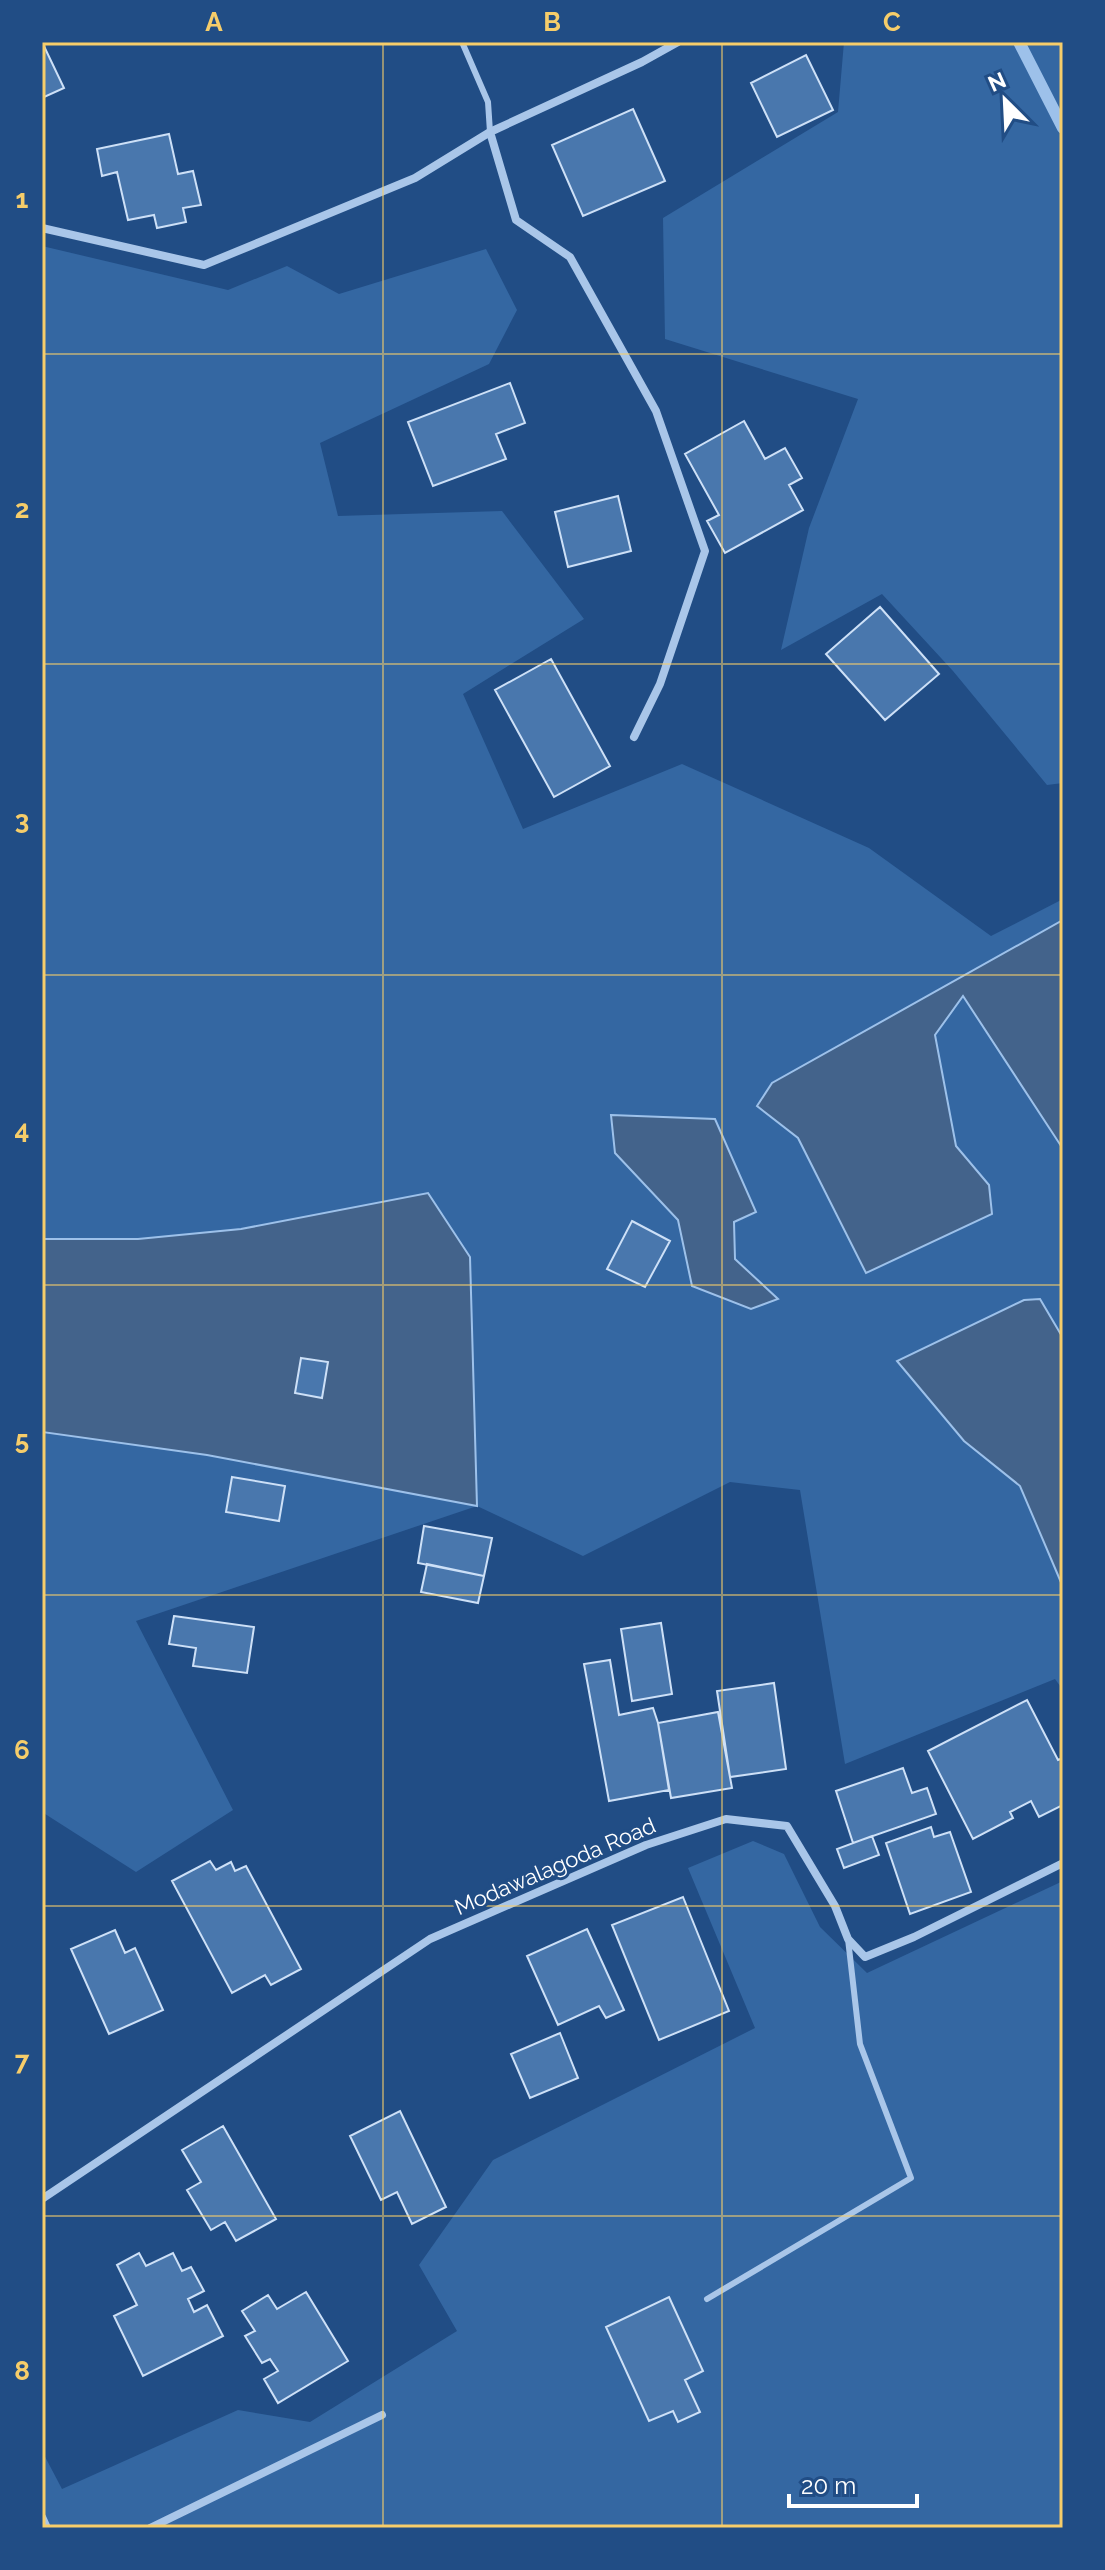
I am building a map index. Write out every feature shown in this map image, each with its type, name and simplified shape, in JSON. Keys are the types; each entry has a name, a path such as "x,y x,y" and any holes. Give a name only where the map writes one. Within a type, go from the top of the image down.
{"street":[{"path":"42,228 204,265 415,178 490,132 642,62 678,42"},
{"path":"490,132 516,220 570,257 656,411 705,551 660,684 634,737"},
{"name":"Modawalagoda Road","path":"42,2199 430,1939 646,1845 726,1819 787,1826 835,1906 848,1939"},
{"path":"848,1939 865,1957 914,1937 1063,1863"},
{"path":"150,2528 382,2415"},
{"path":"42,2517 47,2528"}],"lane":[{"path":"462,42 488,102 490,132"},
{"path":"707,2299 911,2178 860,2044 848,1939"}],"shaded area":[{"path":"844,42 1063,42 1063,783 1047,785 953,671 882,594 781,650 809,528 858,399 665,339 663,218 838,112"},
{"path":"42,246 228,290 287,266 339,294 486,249 517,310 489,364 320,443 338,516 502,511 584,619 463,694 523,829 682,764 869,848 991,936 1063,899 1063,1690 1055,1679 845,1764 800,1490 730,1482 583,1556 477,1506 136,1621 233,1810 136,1872 42,1812 42,1432 207,1455 427,1193 241,1229 138,1239 42,1239"},
{"path":"1063,920 1063,1149 963,996 935,1035 956,1146 989,1185 992,1214 866,1273 798,1138 757,1106 772,1083"},
{"path":"611,1115 715,1119 756,1212 734,1222 735,1259 778,1299 751,1309 692,1286 678,1220 615,1153"},
{"path":"428,1193 470,1257 477,1506 207,1455 42,1432 42,1239 138,1239 241,1229"},
{"path":"1040,1299 1063,1338 1063,1587 1020,1486 964,1441 897,1361 1024,1300"},
{"path":"753,1841 784,1854 820,1927 867,1973 1063,1881 1063,2528 42,2528 42,2451 62,2489 238,2410 310,2422 457,2331 419,2265 493,2160 755,2028 688,1868"}],"building":[{"path":"42,42 64,88 42,98"},
{"path":"806,55 833,110 777,137 751,83"},
{"path":"633,109 665,181 583,216 552,145"},
{"path":"169,134 178,174 193,171 201,205 183,208 186,222 157,228 154,215 128,220 117,172 102,176 97,149"},
{"path":"510,383 525,423 496,434 506,459 433,486 408,422"},
{"path":"744,421 765,459 785,448 802,478 789,485 803,510 725,553 707,521 719,515 685,454"},
{"path":"618,496 631,551 568,567 555,512"},
{"path":"880,607 939,674 885,720 826,654"},
{"path":"551,659 610,766 554,797 495,690"},
{"path":"632,1221 670,1241 645,1287 607,1269"},
{"path":"301,1358 328,1362 322,1398 295,1393"},
{"path":"232,1477 285,1486 279,1521 226,1512"},
{"path":"424,1526 492,1538 484,1576 418,1563"},
{"path":"427,1564 484,1576 478,1603 421,1592"},
{"path":"174,1616 254,1627 247,1673 193,1666 196,1648 169,1644"},
{"path":"661,1623 672,1694 632,1701 621,1629"},
{"path":"610,1660 619,1715 653,1708 669,1790 609,1801 584,1664"},
{"path":"774,1683 786,1769 730,1777 717,1691"},
{"path":"1027,1700 1058,1760 1063,1758 1063,1805 1039,1817 1031,1801 1010,1812 1013,1818 973,1839 928,1751"},
{"path":"718,1712 732,1788 671,1798 658,1723"},
{"path":"903,1768 912,1793 927,1788 936,1814 853,1843 836,1791"},
{"path":"931,1827 934,1837 950,1832 971,1892 910,1914 886,1843"},
{"path":"872,1836 879,1855 844,1868 837,1849"},
{"path":"210,1861 216,1870 231,1862 235,1871 246,1866 301,1969 271,1985 265,1975 232,1993 172,1881"},
{"path":"683,1897 729,2011 659,2040 612,1925"},
{"path":"587,1929 624,2010 606,2018 599,2006 558,2025 527,1956"},
{"path":"115,1930 125,1953 135,1948 163,2010 109,2034 71,1949"},
{"path":"560,2033 578,2078 530,2098 511,2054"},
{"path":"400,2111 446,2207 412,2224 397,2192 381,2200 350,2136"},
{"path":"223,2126 276,2219 236,2241 225,2222 211,2230 187,2190 201,2182 182,2150"},
{"path":"139,2253 146,2266 173,2253 182,2271 191,2267 204,2291 188,2299 194,2312 207,2305 223,2336 143,2376 114,2316 137,2305 117,2265"},
{"path":"306,2292 348,2361 278,2403 264,2379 278,2371 270,2359 262,2363 245,2336 255,2331 242,2311 268,2295 277,2309"},
{"path":"669,2297 703,2371 685,2380 700,2412 678,2422 673,2411 649,2421 606,2327"}],"waterway":[{"path":"1019,42 1063,128"}]}
